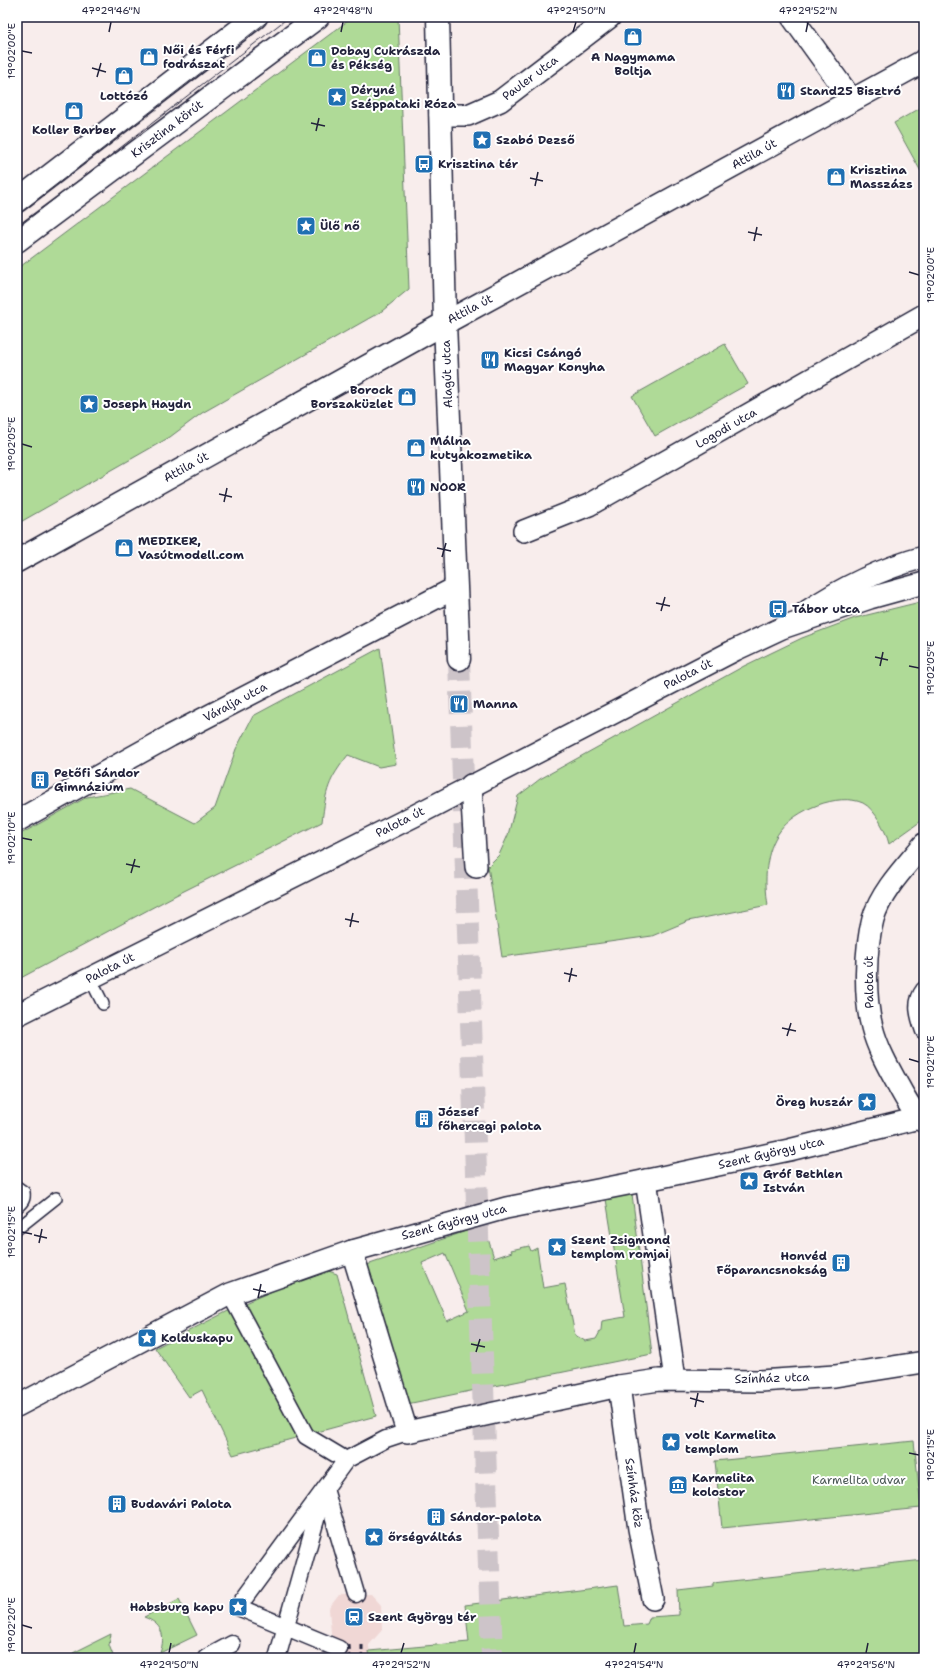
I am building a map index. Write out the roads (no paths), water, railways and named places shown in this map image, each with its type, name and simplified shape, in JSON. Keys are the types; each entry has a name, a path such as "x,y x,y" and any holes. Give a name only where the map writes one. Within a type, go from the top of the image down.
{"street":[{"path":"17,201 256,17"},
{"name":"Krisztina körút","path":"17,241 318,17"},
{"name":"Alagút utca","path":"438,17 445,323 458,659"},
{"name":"Pauler utca","path":"440,114 468,115 500,101 610,17"},
{"path":"792,17 852,100"},
{"name":"Attila út","path":"17,561 445,323 924,61"},
{"name":"Logodi utca","path":"524,531 589,505 924,315"},
{"name":"Palota út","path":"17,1015 640,698 782,628 835,593 895,565 924,557"},
{"name":"Palota út","path":"782,628 870,598 924,583"},
{"name":"Váralja utca","path":"17,821 170,736 455,588"},
{"path":"471,785 476,867"},
{"name":"Palota út","path":"922,1120 889,1069 872,1028 868,1008 867,969 874,918 887,890 924,844"},
{"path":"924,990 918,999 920,1018 924,1031"},
{"name":"Szent György utca","path":"17,1406 230,1294 352,1250 506,1208 789,1150 922,1120"},
{"path":"646,1180 675,1379"},
{"path":"352,1250 407,1432"},
{"path":"230,1294 306,1436 346,1460"},
{"name":"Színház utca","path":"619,1386 675,1379 760,1381 835,1376 924,1362"},
{"path":"339,1649 238,1607 346,1460 386,1439 407,1432 619,1386"},
{"name":"Színház köz","path":"619,1386 639,1529 653,1599"},
{"path":"325,1489 356,1594"},
{"path":"278,1658 325,1489"},
{"path":"206,1658 232,1644"}],"lane":[{"path":"90,978 103,1004"},
{"path":"17,1187 24,1192 25,1197 17,1207"},
{"path":"17,1229 56,1198"}],"tunnel":[{"path":"459,659 492,1658"}],"tram line":[{"path":"17,215 273,17"},
{"path":"17,228 289,17"}],"railway":[{"path":"349,1645 350,1658"},
{"path":"362,1645 362,1658"}],"place":[{"name":"A Nagymama Boltja","path":"633,37"},
{"name":"Női és Férfi fodrászat","path":"149,57"},
{"name":"Dobay Cukrászda és Pékség","path":"317,58"},
{"name":"Lottózó","path":"124,76"},
{"name":"Stand25 Bisztró","path":"786,91"},
{"name":"Déryné Széppataki Róza","path":"337,97"},
{"name":"Koller Barber","path":"74,111"},
{"name":"Szabó Dezső","path":"482,140"},
{"name":"Krisztina tér","path":"424,164"},
{"name":"Krisztina Masszázs","path":"836,177"},
{"name":"Ülő nő","path":"306,226"},
{"name":"Kicsi Csángó Magyar Konyha","path":"490,360"},
{"name":"Borock Borszaküzlet","path":"407,397"},
{"name":"Joseph Haydn","path":"89,404"},
{"name":"Málna kutyakozmetika","path":"416,448"},
{"name":"NOOR","path":"416,487"},
{"name":"MEDIKER, Vasútmodell.com","path":"124,548"},
{"name":"Tábor utca","path":"778,609"},
{"name":"Manna","path":"459,704"},
{"name":"Petőfi Sándor Gimnázium","path":"40,780"},
{"name":"Öreg huszár","path":"867,1102"},
{"name":"József főhercegi palota","path":"424,1119"},
{"name":"Gróf Bethlen István","path":"749,1181"},
{"name":"Szent Zsigmond templom romjai","path":"557,1247"},
{"name":"Honvéd Főparancsnokság","path":"841,1263"},
{"name":"Kolduskapu","path":"147,1338"},
{"name":"volt Karmelita templom","path":"671,1442"},
{"name":"Karmelita kolostor","path":"678,1485"},
{"name":"Budavári Palota","path":"117,1504"},
{"name":"Sándor-palota","path":"436,1517"},
{"name":"őrségváltás","path":"374,1537"},
{"name":"Habsburg kapu","path":"238,1607"},
{"name":"Szent György tér","path":"354,1617"}],"park label":[{"name":"Karmelita udvar","path":"859,1480"}]}
